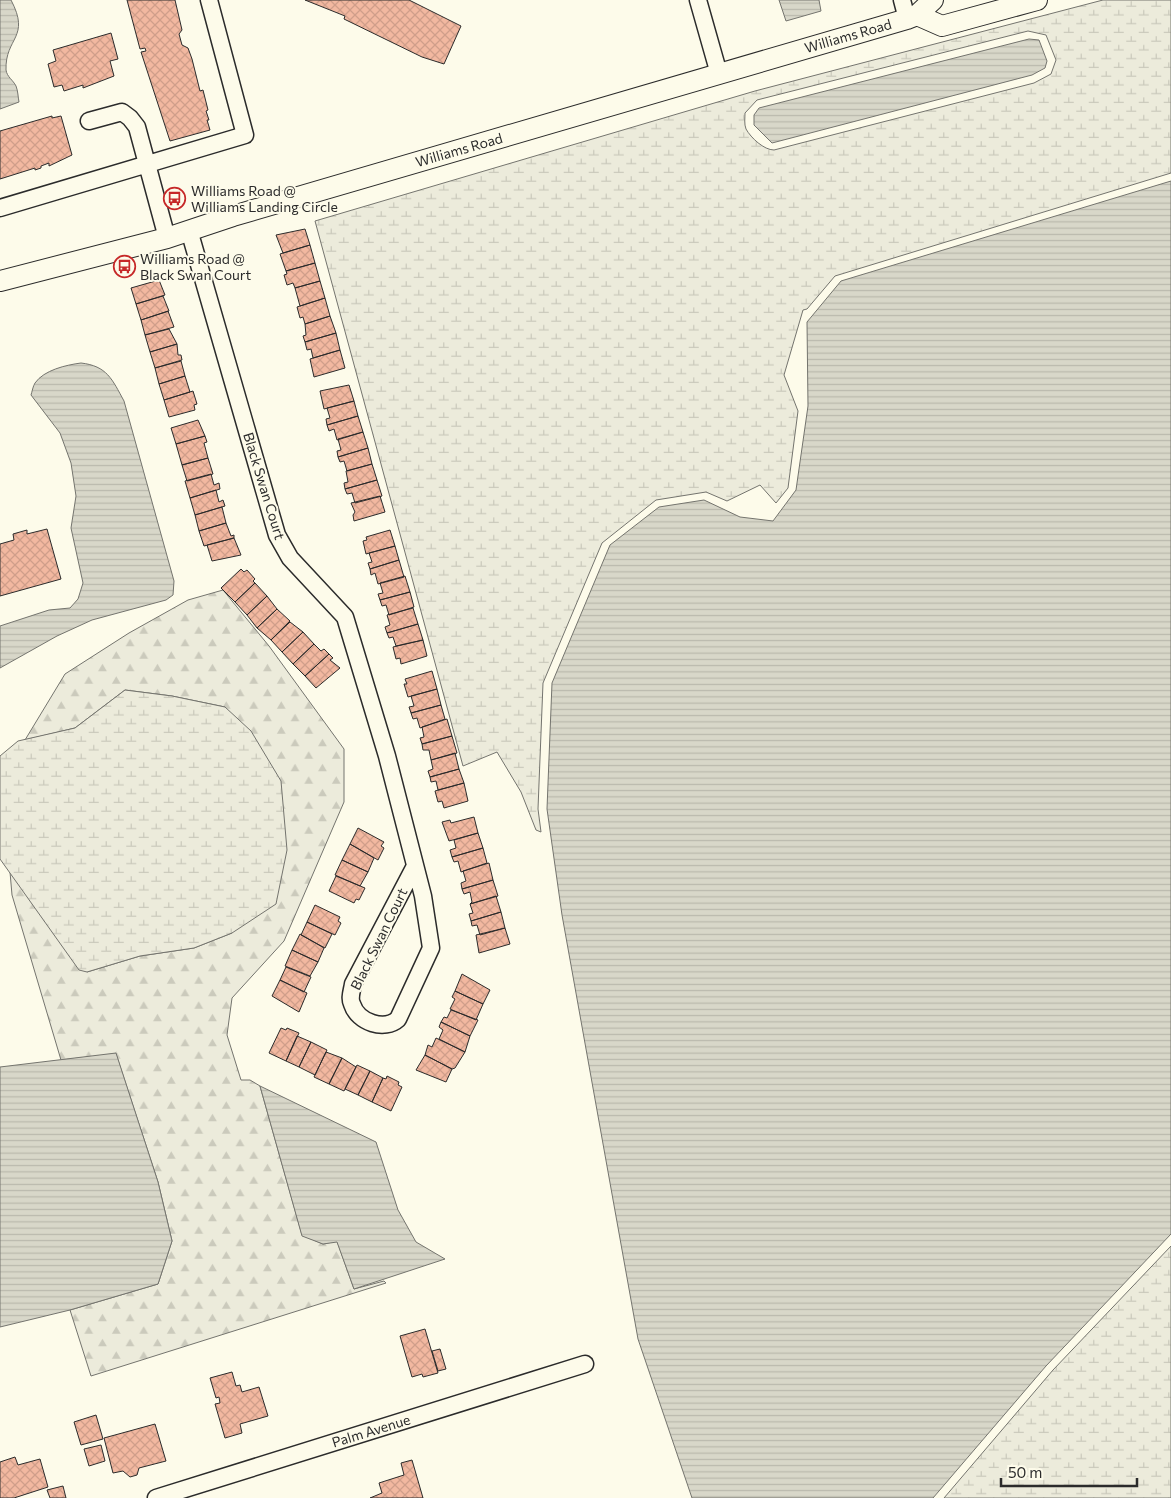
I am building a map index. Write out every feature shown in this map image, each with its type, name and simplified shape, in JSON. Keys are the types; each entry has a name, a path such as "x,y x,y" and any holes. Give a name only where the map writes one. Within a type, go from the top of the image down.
{"street":[{"path":"0,208 245,134 209,0"},
{"path":"698,0 719,74"},
{"path":"909,11 932,0"},
{"path":"909,11 942,26 1037,0"},
{"name":"Williams Road","path":"0,281 167,238 719,74 909,11"},
{"path":"89,121 122,112 130,118 136,127 167,238"},
{"name":"Black Swan Court","path":"189,230 277,535 290,558 345,617 387,756 423,896 431,948 398,1018 391,1025 383,1026 361,1017 352,1006 350,997 353,984 415,866"},
{"name":"Palm Avenue","path":"156,1498 586,1364"}],"green space":[{"path":"1103,0 1171,0 1171,173 835,276 807,309 803,310 784,375 798,411 788,488 776,503 760,485 727,501 706,492 656,500 602,543 543,683 538,809 541,832 536,830 521,792 497,752 463,766 315,221 755,91","holes":["1028,31 1046,35 1056,60 1051,74 1034,83 774,150 758,143 745,127 745,113 757,100"]},
{"path":"223,590 269,646 344,749 344,802 284,941 232,998 227,1035 241,1080 250,1080 260,1086 302,1235 323,1244 337,1241 354,1289 384,1281 386,1283 91,1376 70,1310 158,1284 172,1241 158,1182 116,1054 61,1060 12,895 10,872 87,972 140,956 194,948 232,933 225,707 172,696 125,690 75,728 25,740 65,674 129,633 188,600"},
{"path":"125,690 172,696 225,707 251,731 281,781 287,850 276,904 232,933 194,948 140,956 87,972 79,970 0,859 0,756 18,741 75,728"},
{"path":"1171,1246 1171,1498 944,1498 1053,1370"}],"shaded area":[{"path":"0,0 11,0 19,22 16,37 9,50 6,70 16,86 19,102 0,109"},
{"path":"779,0 819,0 821,11 786,21"},
{"path":"1029,39 1039,40 1047,61 1045,68 1032,75 772,143 754,125 754,115 759,108"},
{"path":"1171,181 1171,1234 1046,1366 933,1498 692,1498 638,1339 562,915 547,809 552,683 610,545 659,507 704,500 740,517 773,521 796,490 808,406 807,322 841,281"},
{"path":"81,363 97,367 108,375 124,401 174,581 173,595 166,600 92,620 57,636 0,668 0,626 49,610 70,608 78,599 83,583 71,528 76,496 71,463 60,433 31,395 33,387 39,378 50,371"},
{"path":"116,1053 158,1182 172,1241 158,1284 70,1310 0,1327 0,1067"},
{"path":"260,1086 376,1142 398,1210 416,1242 445,1259 354,1289 337,1242 323,1244 302,1236"}],"building":[{"path":"127,0 175,0 182,30 179,34 182,45 188,48 200,91 203,90 210,130 170,141 141,52 146,51 145,48 140,49"},
{"path":"305,0 409,0 461,26 444,64 422,57 344,19 345,16"},
{"path":"111,33 118,59 110,61 114,76 83,88 83,85 64,91 62,85 54,87 48,64 56,61 53,50"},
{"path":"52,116 52,118 61,116 72,155 49,166 49,163 35,170 35,168 0,179 0,131"},
{"path":"305,229 310,245 283,253 276,235"},
{"path":"310,245 315,263 286,271 280,254"},
{"path":"315,263 320,281 295,288 293,283 287,285 284,275 287,274 286,271"},
{"path":"159,280 165,295 136,304 131,288"},
{"path":"320,281 325,298 300,306 295,288"},
{"path":"163,296 169,311 141,320 136,304"},
{"path":"325,298 330,316 305,324 303,317 300,318 297,307"},
{"path":"168,311 174,327 145,335 141,320"},
{"path":"330,316 336,333 305,342 303,336 306,335 305,324"},
{"path":"169,329 177,344 150,352 145,335"},
{"path":"336,333 340,350 313,358 311,349 307,350 305,342"},
{"path":"177,344 178,355 181,355 182,360 155,368 150,352"},
{"path":"340,350 345,368 314,377 310,359"},
{"path":"181,361 185,376 159,384 155,368"},
{"path":"185,376 190,392 164,400 159,384"},
{"path":"349,385 354,401 324,409 320,391"},
{"path":"193,391 197,404 194,405 195,410 169,417 164,400"},
{"path":"354,401 358,416 327,425 326,419 330,418 327,408"},
{"path":"358,416 363,432 337,440 334,429 329,431 327,425"},
{"path":"198,420 205,436 176,444 171,428"},
{"path":"363,432 368,448 338,457 337,451 341,450 338,439"},
{"path":"205,436 207,442 204,443 208,458 182,465 176,444"},
{"path":"368,448 372,464 347,471 344,461 340,462 338,457"},
{"path":"208,458 213,474 187,481 182,465"},
{"path":"372,464 377,480 345,489 344,483 348,482 346,471"},
{"path":"211,474 214,485 219,483 220,489 190,498 185,481"},
{"path":"377,480 382,496 355,503 352,493 347,494 345,489"},
{"path":"216,490 219,502 223,500 225,506 195,515 190,498"},
{"path":"380,496 385,512 354,521 353,515 355,512 351,503"},
{"path":"222,507 226,523 199,531 195,515"},
{"path":"226,523 231,536 234,535 234,538 204,546 199,531"},
{"path":"47,529 61,579 0,596 0,544 14,540 13,534 27,530 27,534"},
{"path":"390,530 395,546 366,554 363,541 367,540 366,537"},
{"path":"234,538 241,555 212,561 207,545"},
{"path":"395,546 399,560 370,569 368,563 372,562 369,553"},
{"path":"399,560 404,577 378,584 375,573 371,575 370,569"},
{"path":"241,569 244,572 247,570 255,579 253,581 255,583 235,602 221,588"},
{"path":"405,576 410,592 380,600 378,594 383,593 380,583"},
{"path":"255,583 267,596 247,615 235,602"},
{"path":"410,592 414,607 389,615 386,605 382,606 380,600"},
{"path":"267,596 277,609 257,628 247,615"},
{"path":"413,608 418,624 387,633 385,627 390,625 387,615"},
{"path":"277,609 290,621 271,640 257,628"},
{"path":"290,622 303,632 282,652 271,640"},
{"path":"418,624 423,640 396,646 393,637 389,638 387,633"},
{"path":"303,632 314,644 293,664 282,652"},
{"path":"423,640 427,656 401,664 400,658 396,659 393,647"},
{"path":"314,644 321,651 324,649 329,654 305,676 293,664"},
{"path":"329,654 333,658 330,660 340,668 316,688 305,676"},
{"path":"432,671 437,689 408,697 404,684 407,684 405,679"},
{"path":"437,689 441,705 411,713 409,707 414,706 411,696"},
{"path":"441,705 445,719 420,728 417,718 413,719 411,713"},
{"path":"447,719 452,736 422,744 420,738 424,737 422,727"},
{"path":"452,736 457,753 431,760 429,750 423,750 422,744"},
{"path":"455,753 459,769 430,777 428,771 433,769 431,760"},
{"path":"459,769 464,783 438,790 436,781 431,782 430,777"},
{"path":"464,783 468,801 444,808 442,801 438,802 435,791"},
{"path":"474,817 478,833 449,841 442,822 450,820 451,823"},
{"path":"358,828 384,842 381,846 384,848 378,860 350,844"},
{"path":"478,833 483,848 452,857 450,850 456,848 454,840"},
{"path":"350,844 374,858 368,872 342,860"},
{"path":"483,848 487,863 461,872 458,861 454,862 452,857"},
{"path":"342,860 368,872 360,886 335,875"},
{"path":"489,863 493,880 462,889 461,883 466,881 463,871"},
{"path":"336,876 365,888 359,900 356,899 354,903 329,891"},
{"path":"493,880 498,896 470,904 472,902 470,892 464,894 462,889"},
{"path":"496,896 501,912 471,921 469,914 473,913 470,904"},
{"path":"315,905 340,917 338,921 341,923 335,935 307,922"},
{"path":"501,912 505,928 480,935 477,925 472,926 471,921"},
{"path":"307,922 332,934 325,948 301,935"},
{"path":"505,928 510,944 479,953 476,935"},
{"path":"300,934 324,948 318,962 292,950"},
{"path":"292,950 318,962 310,976 285,966"},
{"path":"286,967 311,977 304,992 280,980"},
{"path":"462,974 490,990 483,1004 455,991"},
{"path":"280,980 307,993 299,1012 272,996"},
{"path":"455,991 483,1004 476,1020 450,1009 455,999 452,997"},
{"path":"451,1010 478,1020 470,1036 441,1022 444,1017 447,1018"},
{"path":"441,1022 470,1036 465,1052 439,1039 443,1030 439,1027"},
{"path":"281,1028 286,1030 287,1028 299,1033 286,1061 269,1053"},
{"path":"297,1036 311,1042 299,1067 286,1061"},
{"path":"436,1038 465,1052 455,1068 452,1069 425,1055 428,1045 432,1047"},
{"path":"311,1042 327,1050 315,1075 299,1067"},
{"path":"326,1052 342,1058 329,1084 314,1077"},
{"path":"425,1055 452,1069 446,1082 416,1070"},
{"path":"342,1058 356,1067 344,1091 329,1084"},
{"path":"357,1065 370,1071 358,1095 345,1089"},
{"path":"370,1071 383,1078 372,1102 358,1095"},
{"path":"387,1076 399,1082 398,1085 402,1087 391,1111 372,1102 383,1078 386,1079"},
{"path":"425,1329 438,1373 423,1377 422,1374 412,1377 400,1336"},
{"path":"440,1349 446,1369 438,1371 432,1351"},
{"path":"232,1372 236,1386 240,1385 242,1392 259,1387 268,1416 240,1424 242,1433 225,1438 215,1404 220,1403 219,1397 216,1398 210,1378"},
{"path":"96,1415 103,1439 81,1445 74,1422"},
{"path":"155,1424 166,1461 139,1468 137,1475 130,1477 123,1471 113,1473 104,1438"},
{"path":"101,1445 105,1461 89,1466 84,1449"},
{"path":"15,1457 18,1465 40,1459 48,1487 14,1498 0,1498 0,1462"},
{"path":"412,1460 423,1498 370,1498 382,1493 379,1483 404,1475 401,1463"},
{"path":"63,1486 66,1498 50,1498 47,1490"}],"place":[{"name":"Williams Road @ Williams Landing Circle","path":"175,199"},
{"name":"Williams Road @ Black Swan Court","path":"124,267"}]}
